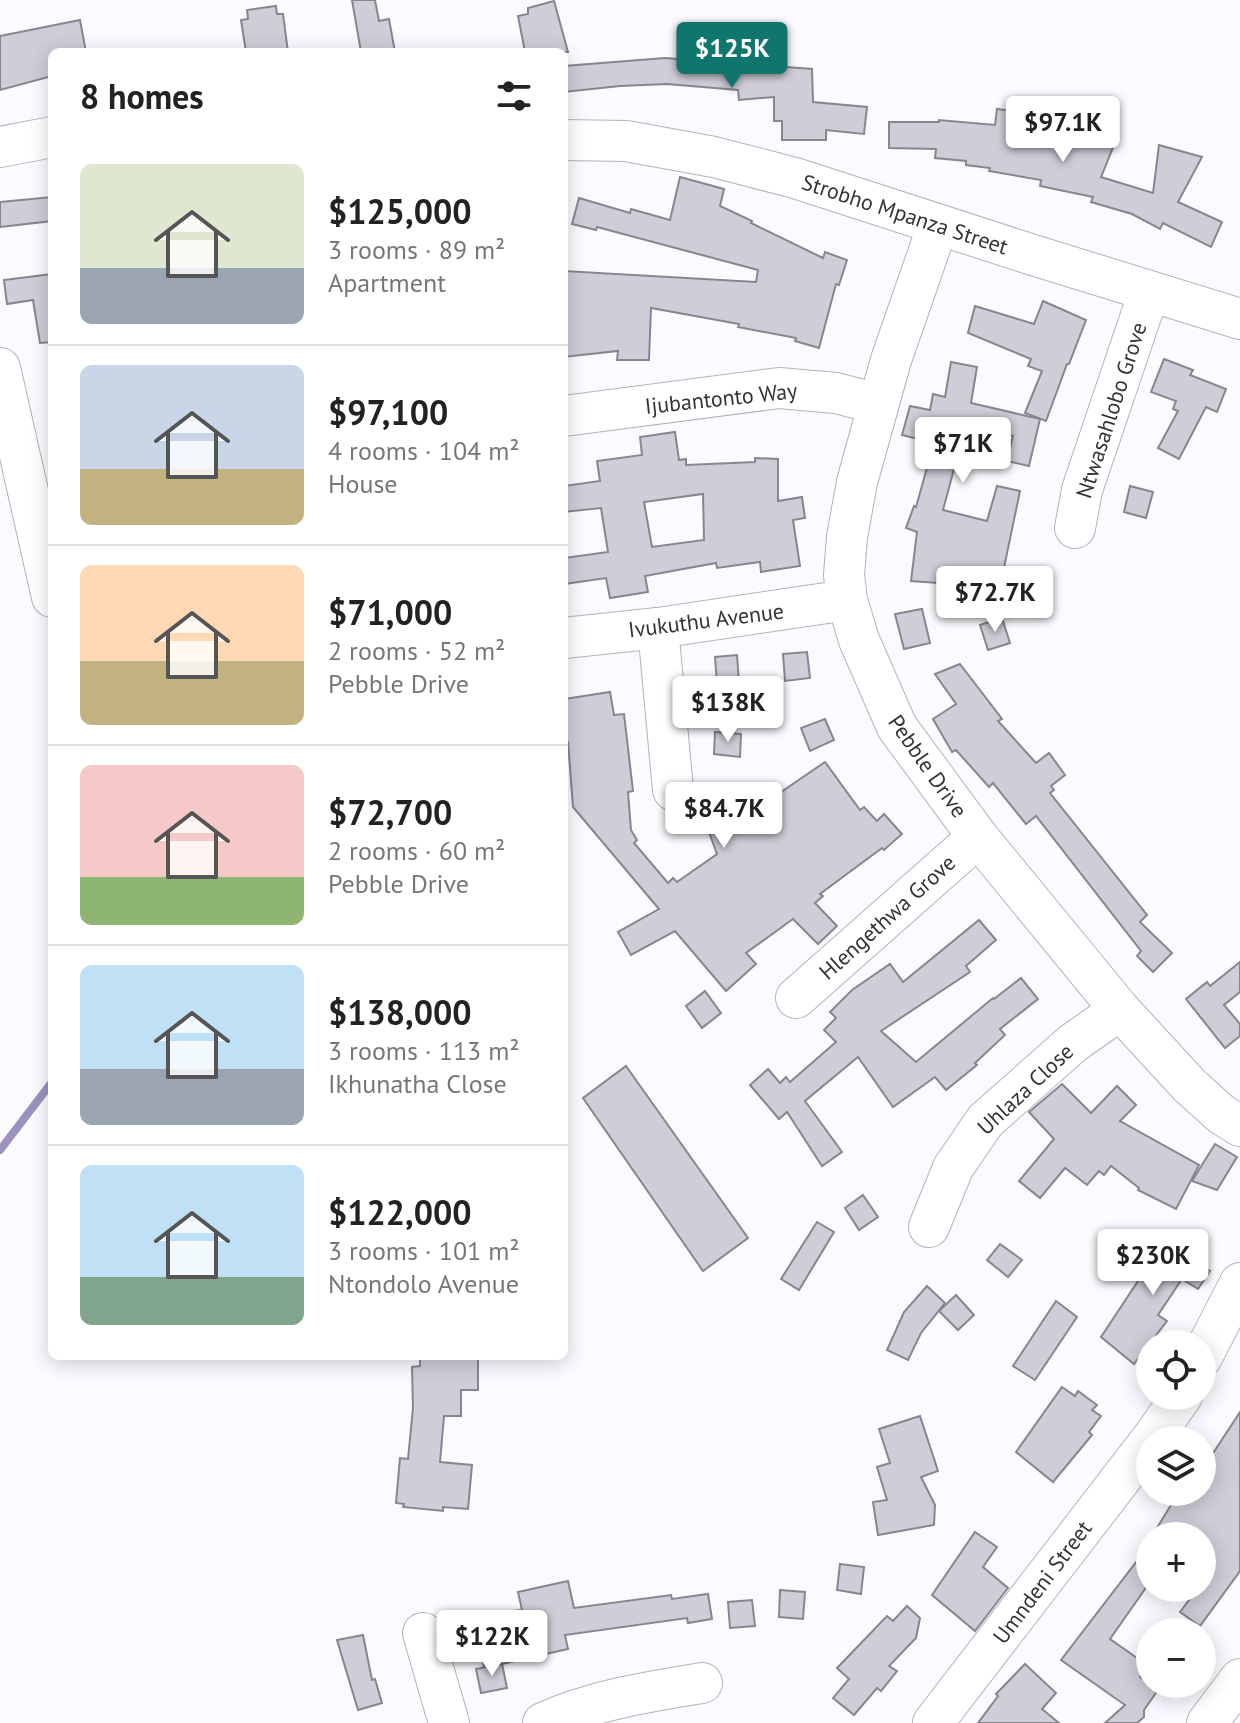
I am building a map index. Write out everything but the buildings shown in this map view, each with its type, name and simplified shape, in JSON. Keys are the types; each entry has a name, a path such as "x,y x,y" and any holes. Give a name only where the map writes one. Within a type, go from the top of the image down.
{"street":[{"path":"0,147 48,138"},
{"name":"Strobho Mpanza Street","path":"568,140 626,141 714,157 795,178 1240,319"},
{"name":"Pebble Drive","path":"938,225 878,404 857,482 844,575 847,600 859,640 897,727 978,837 1120,1010 1189,1085 1221,1114 1240,1126"},
{"name":"Ntwasahlobo Grove","path":"1075,528 1082,490 1149,292"},
{"path":"0,368 48,579"},
{"name":"Ijubantonto Way","path":"568,415 779,388 836,393 878,404"},
{"name":"Ivukuthu Avenue","path":"568,638 658,628 847,600"},
{"path":"658,628 673,790"},
{"name":"Hlengethwa Grove","path":"796,998 978,837"},
{"name":"Uhlaza Close","path":"929,1227 953,1168 985,1121 1073,1043 1120,1010"},
{"path":"1216,1330 1240,1283"},
{"name":"Umndeni Street","path":"933,1723 1136,1458"},
{"path":"423,1633 449,1723"},
{"path":"1207,1723 1240,1679"},
{"path":"543,1723 574,1709 628,1695 702,1683"}],"waterway":[{"path":"0,1150 48,1087"}]}
